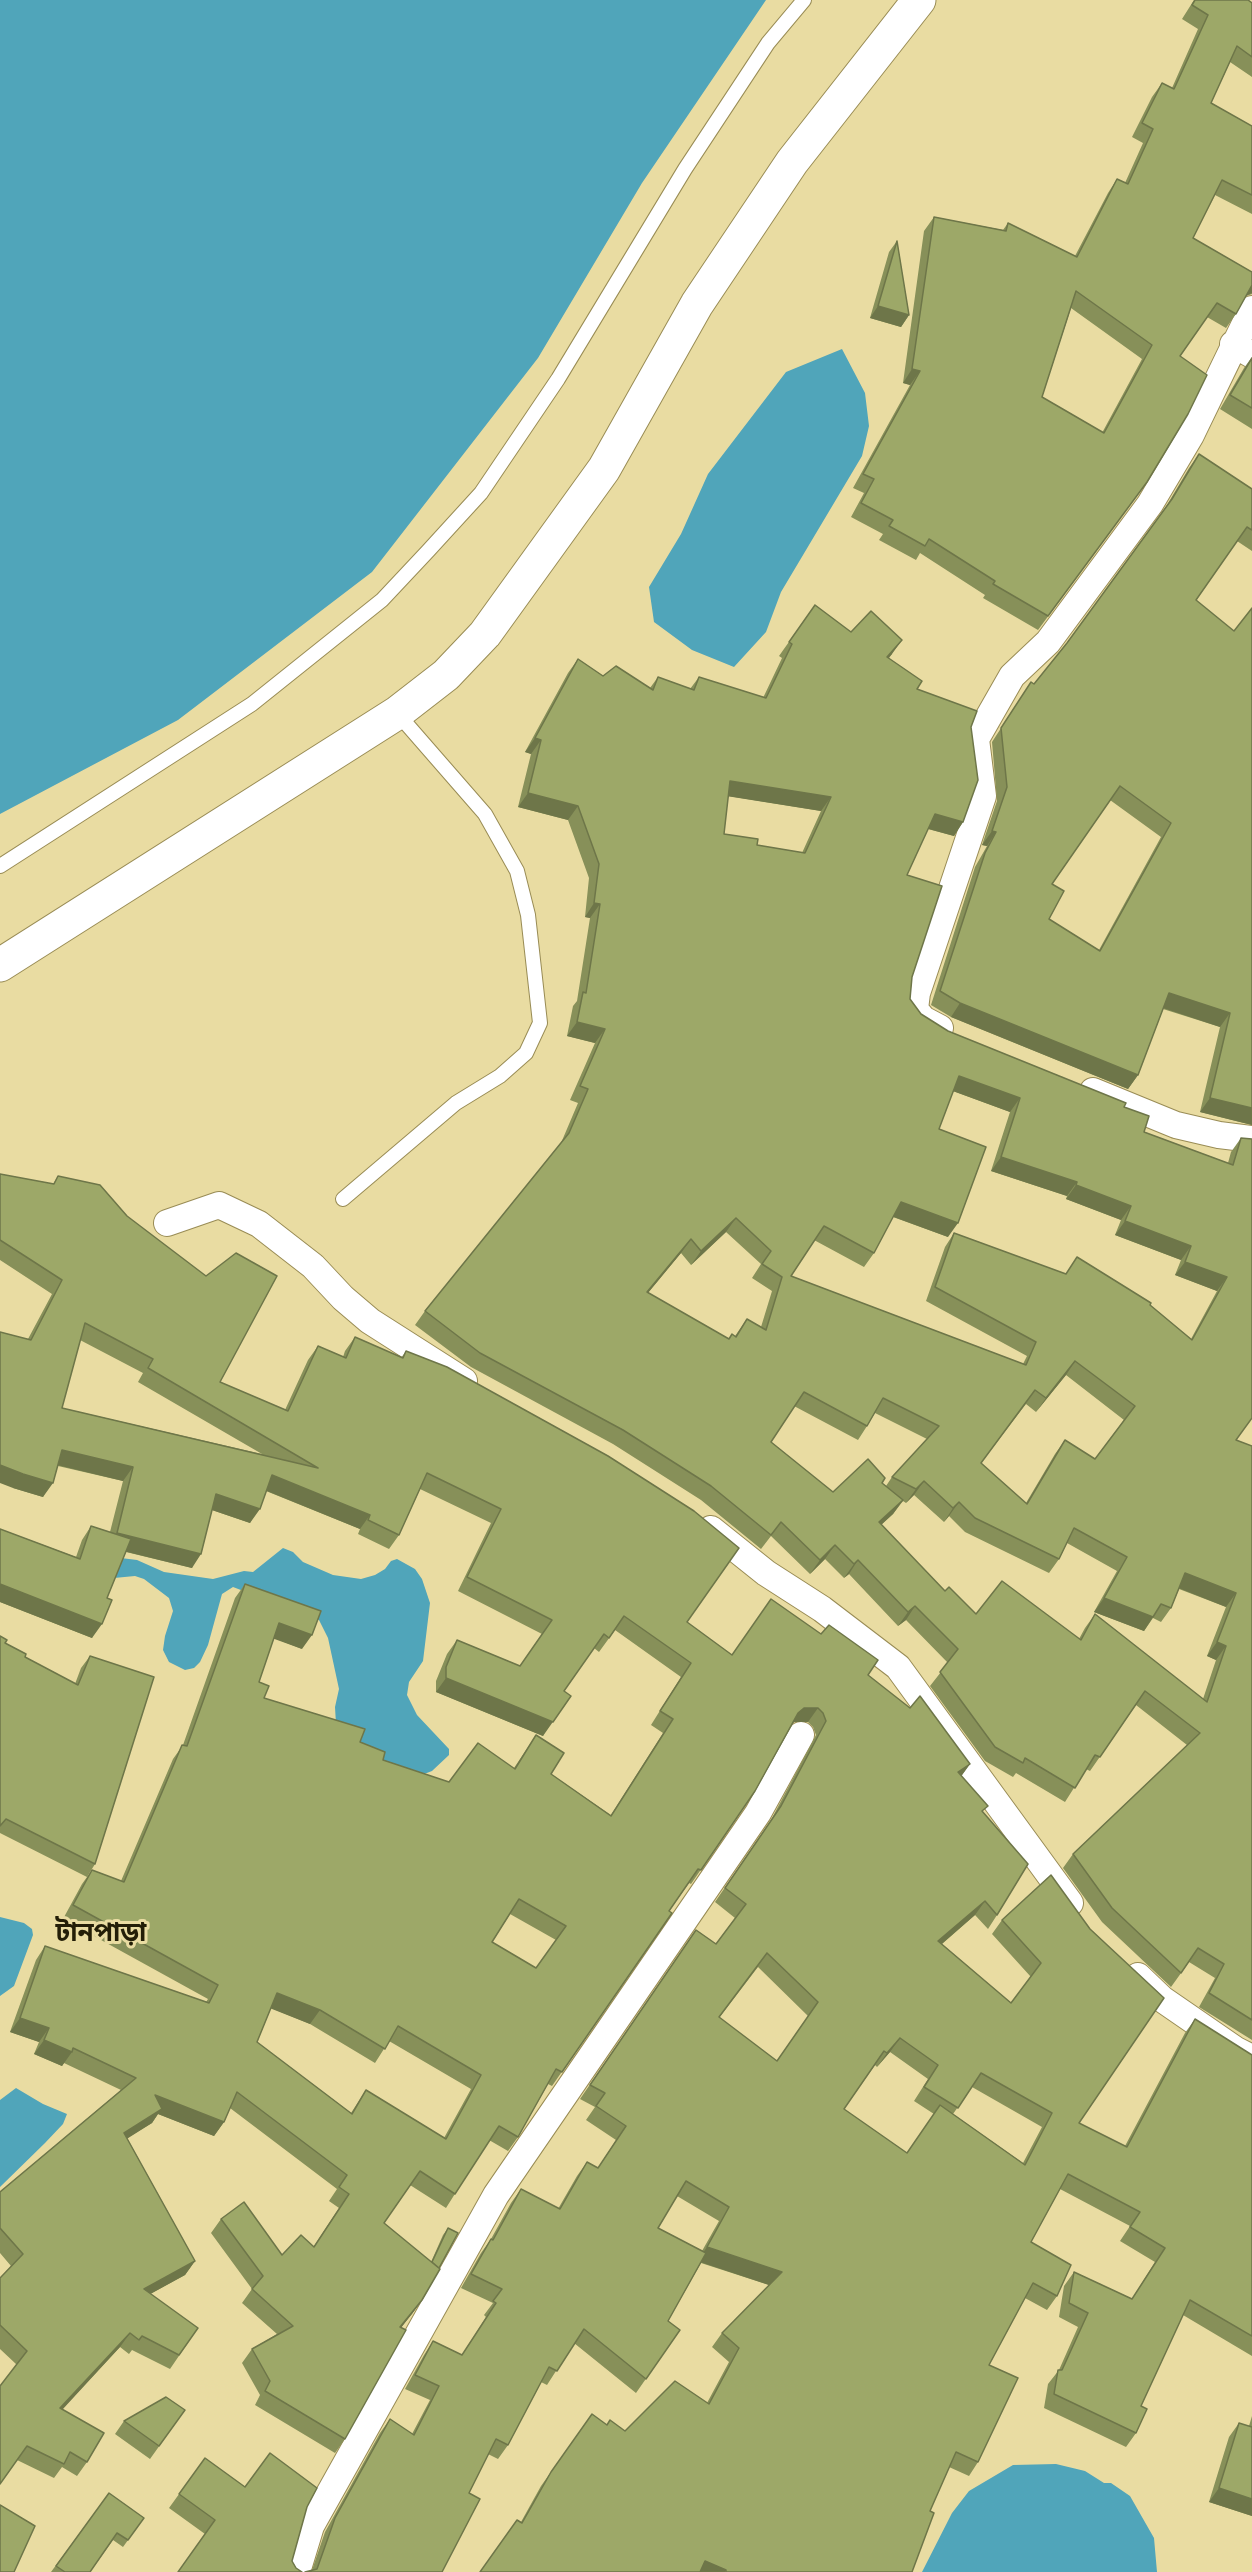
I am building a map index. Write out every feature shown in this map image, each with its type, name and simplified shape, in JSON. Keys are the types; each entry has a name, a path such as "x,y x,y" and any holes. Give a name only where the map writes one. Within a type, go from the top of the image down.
{"main road":[{"path":"0,965 397,713 446,675 485,634 604,469 698,304 792,162 919,0"}],"street":[{"path":"966,1039 923,1019 915,1009 917,993 983,796 976,739 1012,676 1048,642 1150,504 1243,349 1252,309"},
{"path":"1073,1083 1176,1125 1220,1135 1252,1139"},
{"path":"167,1223 219,1204 259,1224 314,1266 342,1298 370,1321 483,1391"},
{"path":"693,1513 766,1573 822,1609 898,1667 1084,1922"},
{"path":"297,2572 311,2526 496,2195 758,1813 801,1735"},
{"path":"1123,1962 1162,2000 1236,2050 1252,2058"}],"lane":[{"path":"0,866 252,704 382,600 429,551 481,493 558,379 684,169 768,43 804,0"},
{"path":"343,1199 456,1103 500,1076 526,1053 540,1023 528,915 517,871 485,814 397,713"}],"water":[{"path":"0,0 766,0 642,183 538,358 372,572 178,720 0,814"},
{"path":"842,349 865,393 869,426 862,456 781,592 766,632 734,667 692,650 654,622 649,587 681,534 708,474 786,372"},
{"path":"283,1548 293,1552 303,1562 333,1575 361,1579 375,1575 385,1569 391,1561 397,1559 415,1569 422,1579 430,1603 423,1661 409,1682 407,1695 417,1715 449,1749 449,1755 432,1771 419,1776 376,1759 336,1724 335,1707 339,1689 328,1638 319,1620 233,1587 222,1594 208,1645 200,1662 194,1668 185,1670 169,1662 163,1650 173,1611 169,1598 144,1579 135,1576 114,1578 121,1558 137,1560 164,1572 213,1579 244,1571 253,1572"},
{"path":"0,1917 24,1923 32,1929 33,1935 14,1986 0,1996"},
{"path":"16,2088 43,2104 67,2114 63,2124 0,2187 0,2100"},
{"path":"1056,2464 1085,2471 1104,2483 1111,2483 1130,2496 1154,2538 1157,2572 922,2572 952,2513 969,2491 1013,2465"}],"building":[{"path":"1195,0 1248,0 1252,3 1252,57 1237,46 1211,103 1252,126 1252,195 1222,180 1193,238 1252,272 1252,285 1236,314 1217,303 1180,356 1207,375 1188,414 1147,482 1048,616 993,584 995,581 929,539 925,546 889,526 893,520 861,503 874,479 863,474 920,371 912,369 934,217 1006,231 1008,223 1077,257 1117,179 1128,184 1153,129 1142,123 1162,83 1174,89 1208,15 1192,5","holes":["1076,291 1152,345 1104,433 1042,397"]},
{"path":"897,241 909,315 878,306"},
{"path":"1252,358 1252,408 1230,395"},
{"path":"1199,454 1252,489 1252,530 1247,527 1196,600 1234,631 1252,608 1252,1108 1210,1098 1230,1013 1169,993 1138,1075 960,1003 940,991 985,853 996,832 992,831 1007,787 1001,728 1031,682 1034,684 1067,643 1172,499","holes":["1120,786 1171,823 1100,951 1049,919 1064,891 1052,884"]},
{"path":"815,605 851,632 871,611 902,640 887,657 922,681 917,689 977,711 971,727 978,780 963,822 935,814 907,875 942,886 912,977 910,999 921,1014 948,1031 1126,1103 1124,1107 1149,1116 1144,1132 1233,1165 1241,1138 1252,1139 1252,1418 1236,1440 1252,1446 1252,2020 1209,1993 1224,1964 1198,1948 1181,1973 1112,1908 1073,1854 1200,1733 1145,1691 1100,1757 1095,1755 1075,1788 1025,1758 1023,1763 995,1747 940,1672 958,1649 915,1606 908,1612 858,1560 854,1564 835,1545 820,1560 781,1522 771,1535 711,1486 623,1430 480,1353 425,1311 569,1133 588,1089 580,1086 605,1029 577,1022 583,992 586,993 600,904 594,903 599,864 578,806 528,793 541,740 535,738 578,659 603,676 616,666 653,690 658,677 694,690 699,677 766,698 792,644 789,642","holes":["730,781 831,797 805,853 757,845 758,839 724,834","959,1076 1020,1098 1001,1157 1077,1182 1076,1185 1131,1206 1125,1221 1191,1246 1185,1262 1227,1277 1192,1340 1150,1305 1151,1303 1077,1257 1066,1274 954,1233 935,1287 1036,1342 1026,1365 791,1276 824,1226 874,1253 901,1202 958,1223 986,1147 939,1129","736,1218 771,1251 762,1264 782,1277 766,1330 747,1319 736,1337 732,1334 729,1339 647,1292 691,1239 701,1251","1075,1361 1135,1406 1095,1459 1065,1440 1027,1504 981,1463 1035,1390 1046,1398","804,1392 867,1426 883,1398 939,1426 892,1477 916,1489 924,1481 953,1508 959,1502 975,1518 1059,1559 1074,1528 1127,1557 1104,1598 1153,1617 1161,1604 1171,1608 1185,1573 1236,1593 1217,1642 1226,1646 1207,1702 1095,1614 1081,1640 1002,1581 976,1614 949,1587 945,1591 879,1522 903,1500 882,1483 885,1478 868,1459 833,1492 771,1442"]},
{"path":"0,1174 54,1184 58,1176 100,1185 127,1216 206,1276 236,1253 277,1276 220,1382 288,1411 318,1346 346,1358 355,1337 403,1358 406,1351 447,1367 608,1456 694,1511 739,1548 687,1622 732,1655 771,1599 821,1634 829,1625 878,1660 868,1675 910,1708 920,1696 970,1764 958,1772 988,1806 982,1811 1028,1864 997,1915 985,1901 938,1941 1011,2003 1041,1963 1002,1920 1051,1875 1090,1929 1164,1998 1079,2123 1127,2147 1195,2019 1252,2055 1252,2336 1190,2300 1141,2406 1147,2409 1136,2433 1054,2394 1058,2370 1062,2370 1088,2313 1069,2303 1074,2272 1132,2299 1165,2248 1130,2227 1140,2212 1068,2174 1031,2242 1071,2265 1057,2296 1033,2283 989,2365 1018,2378 978,2462 956,2452 930,2511 934,2513 912,2572 726,2572 705,2561 700,2572 480,2572 517,2520 522,2523 551,2472 592,2414 607,2425 610,2420 625,2431 675,2381 709,2404 739,2348 722,2333 782,2272 707,2247 729,2207 686,2181 658,2228 706,2253 668,2321 680,2330 646,2379 584,2329 557,2371 549,2367 508,2445 496,2439 469,2493 480,2499 442,2572 305,2572 317,2569 335,2518 390,2419 414,2435 439,2386 415,2375 433,2341 462,2355 496,2303 493,2301 502,2289 471,2274 521,2189 560,2209 587,2162 598,2168 626,2126 596,2106 605,2093 590,2085 696,1930 716,1944 746,1904 725,1888 781,1806 826,1721 818,1708 804,1708 798,1713 755,1791 701,1870 698,1869 669,1911 672,1913 562,2072 556,2069 518,2137 499,2126 455,2194 420,2171 384,2223 440,2269 422,2300 400,2327 406,2330 345,2439 265,2391 270,2381 252,2349 293,2326 252,2289 263,2276 221,2219 244,2202 282,2255 301,2235 314,2247 349,2194 339,2187 347,2175 237,2092 224,2122 155,2095 162,2109 124,2133 195,2261 144,2289 198,2328 179,2355 142,2336 139,2340 130,2333 60,2408 104,2433 87,2462 70,2452 64,2464 27,2446 0,2484 0,2386 27,2351 0,2325 0,2278 23,2254 0,2228 0,2192 136,2078 73,2048 72,2052 44,2040 49,2028 20,2018 45,1946 209,2003 218,1985 73,1905 92,1870 124,1882 182,1745 187,1746 245,1584 321,1611 312,1635 279,1623 259,1682 269,1686 264,1698 365,1729 360,1742 385,1752 383,1760 449,1782 478,1743 515,1769 536,1735 564,1753 551,1774 611,1816 673,1719 660,1711 691,1663 624,1616 609,1638 604,1634 564,1691 571,1696 553,1722 446,1678 446,1667 457,1640 520,1666 552,1620 467,1577 501,1509 427,1473 399,1535 368,1520 370,1515 272,1475 260,1509 216,1494 201,1554 117,1533 133,1467 62,1450 53,1483 0,1465 0,1332 31,1340 62,1280 0,1240","holes":["85,1323 153,1359 148,1368 318,1468 62,1408","519,1899 566,1926 536,1968 492,1942","767,1953 818,2002 777,2061 719,2017","277,1993 320,2010 385,2049 398,2026 481,2075 446,2139 366,2090 352,2114 257,2042","900,2038 938,2065 924,2087 958,2108 981,2073 1052,2113 1025,2165 940,2105 907,2153 844,2109 884,2051 887,2053"]},
{"path":"91,1526 131,1539 107,1598 112,1600 102,1624 0,1584 0,1529 80,1559"},
{"path":"0,1636 7,1640 5,1643 26,1654 25,1657 78,1685 90,1656 154,1677 95,1864 6,1819 0,1826"},
{"path":"448,2228 458,2233 439,2268 432,2262"},
{"path":"166,2397 185,2410 159,2446 124,2421"},
{"path":"1239,2423 1252,2427 1252,2499 1219,2488"},
{"path":"270,2453 317,2488 307,2507 292,2561 302,2572 178,2572 215,2520 179,2494 205,2458 245,2487"},
{"path":"109,2493 144,2518 128,2540 117,2533 90,2572 65,2572 56,2566"},
{"path":"0,2505 35,2526 14,2572 0,2572"}],"district":[{"name":"টানপাড়া","path":"101,1934"}]}
